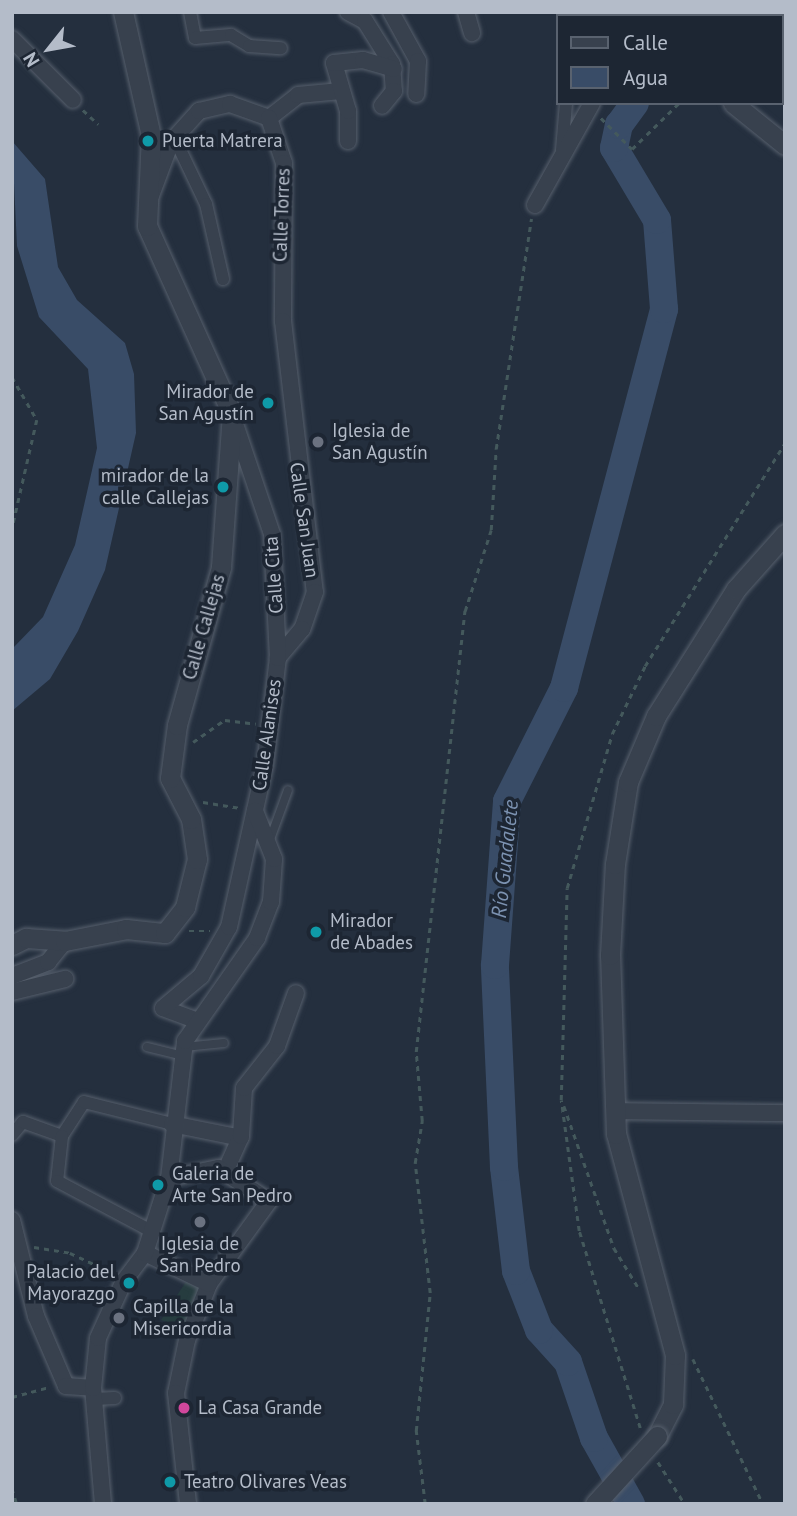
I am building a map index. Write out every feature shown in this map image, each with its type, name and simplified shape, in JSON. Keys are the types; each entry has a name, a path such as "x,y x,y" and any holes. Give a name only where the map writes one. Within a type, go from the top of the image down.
{"street":[{"name":"Calle Callejas","path":"123,12 151,135 147,202 151,238 192,316 232,414 221,567 173,744 171,787 188,810 197,859 185,906 168,932"},
{"path":"190,12 195,38 231,36 249,46 281,48"},
{"path":"348,12 368,26 407,39"},
{"path":"391,12 419,66 416,94"},
{"path":"466,12 471,33"},
{"path":"368,26 394,69 394,91 382,106"},
{"path":"12,39 74,100"},
{"path":"348,141 336,62 363,60 394,69"},
{"path":"147,202 174,138 213,106 239,106 269,118 298,95 341,91"},
{"path":"562,150 566,105"},
{"path":"535,205 562,150 591,105"},
{"path":"735,105 785,145"},
{"name":"Calle Torres","path":"269,118 285,163 281,268 288,372"},
{"path":"174,138 206,204 223,279"},
{"name":"Calle San Juan","path":"278,658 302,629 315,592 288,372"},
{"name":"Calle Cita","path":"232,414 272,534 278,658"},
{"path":"595,1504 657,1436 676,1390 672,1332 640,1234 615,1111 610,955 628,782 685,662 785,534"},
{"name":"Calle Alanises","path":"198,1021 163,1008 196,982 227,933 255,811 278,658"},
{"path":"103,1504 93,1393 99,1338 125,1279 145,1254 169,1178 172,1124 183,1051 198,1021 265,922 274,879 269,842 255,811"},
{"path":"12,944 30,937 65,941 127,929 168,932"},
{"path":"12,976 48,962 65,941"},
{"path":"12,992 65,979"},
{"path":"225,1172 241,1138 244,1088 277,1046 296,993"},
{"path":"153,1232 57,1181 62,1136 84,1102 241,1138"},
{"path":"615,1111 785,1113"},
{"path":"12,1135 23,1122 62,1136"},
{"path":"169,1178 211,1168 225,1172 268,1201 209,1284 176,1385 188,1504"},
{"path":"12,1220 36,1316 66,1386 115,1398"},
{"path":"145,1254 209,1284"}],"lane":[{"path":"269,842 288,790"},
{"path":"147,1047 183,1051 225,1043"}],"path":[{"path":"74,100 98,124"},
{"path":"604,122 632,149 677,105"},
{"path":"425,1504 416,1431 430,1293 415,1163 422,1121 416,1052 466,611 491,530 521,254 535,205"},
{"path":"12,377 37,419 12,529"},
{"path":"173,744 191,743 225,720 269,726"},
{"path":"188,810 198,801 255,811"},
{"path":"168,932 227,933"},
{"path":"561,1100 614,1248 643,1295"},
{"path":"20,1249 58,1250 125,1279"},
{"path":"672,1332 689,1352 763,1504"},
{"path":"12,1397 66,1386"},
{"path":"12,1488 17,1504"}],"green space":[{"path":"187,1280 202,1286 185,1329 161,1320"}],"water":[{"path":"12,141 45,179 58,267 77,300 125,343 134,374 136,433 105,570 78,631 50,679 12,711 12,649 43,617 75,545 97,448 88,369 39,317 17,246"}],"waterway":[{"name":"Río Guadalete","path":"631,1504 594,1438 568,1362 539,1330 516,1271 504,1167 495,965 507,801 564,688 664,309 657,220 614,148 619,125 634,105"}],"place":[{"name":"Puerta Matrera","path":"148,141"},
{"name":"Mirador de San Agustín","path":"268,403"},
{"name":"Iglesia de San Agustín","path":"318,442"},
{"name":"mirador de la calle Callejas","path":"223,487"},
{"name":"Mirador de Abades","path":"316,932"},
{"name":"Galeria de Arte San Pedro","path":"158,1185"},
{"name":"Iglesia de San Pedro","path":"200,1222"},
{"name":"Palacio del Mayorazgo","path":"129,1283"},
{"name":"Capilla de la Misericordia","path":"119,1318"},
{"name":"La Casa Grande","path":"184,1408"},
{"name":"Teatro Olivares Veas","path":"170,1482"}]}
